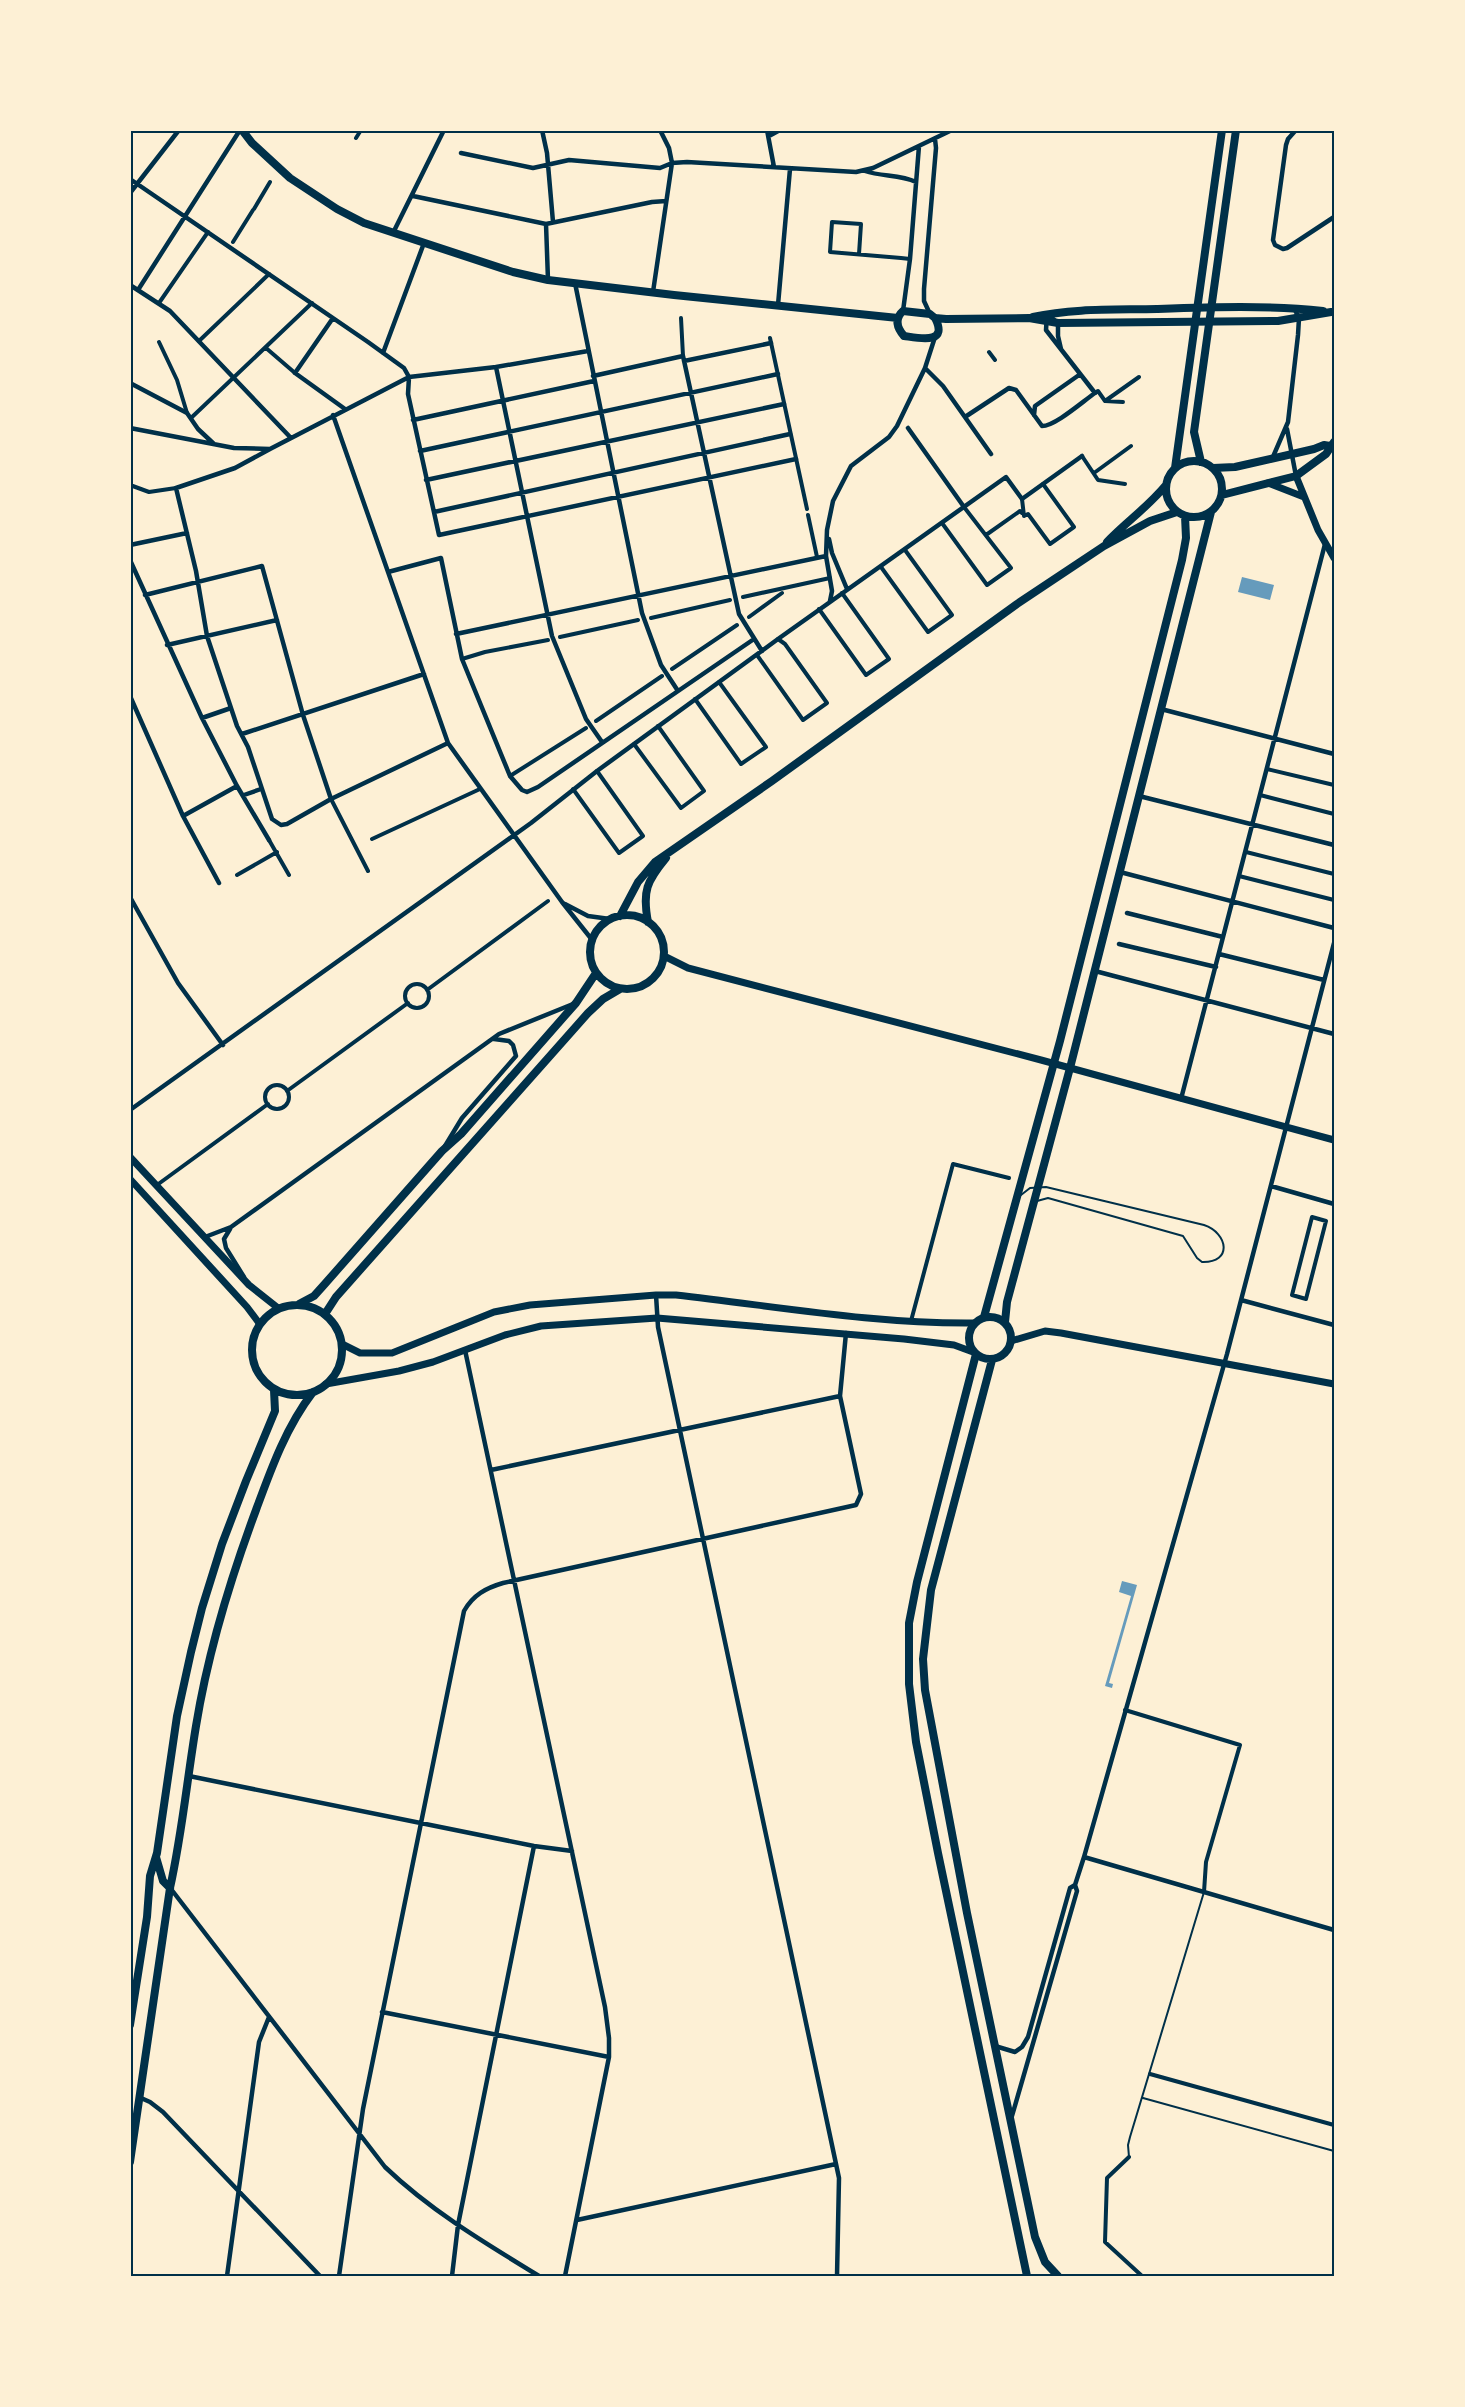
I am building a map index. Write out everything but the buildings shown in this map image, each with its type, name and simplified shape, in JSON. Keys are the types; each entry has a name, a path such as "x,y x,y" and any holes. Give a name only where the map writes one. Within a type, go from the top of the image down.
{"main road":[{"path":"241,130 269,160 314,195 364,223 513,272 548,280 778,305 955,320 1046,317 1091,310 1183,308 1294,308 1333,312"},
{"path":"1175,468 1222,130"},
{"path":"1201,462 1194,432 1236,130"},
{"path":"1046,317 1058,323 1278,321 1333,312"},
{"path":"901,314 898,328 904,336 930,338 935,319"},
{"path":"1104,546 1124,524 1151,503 1166,485 1175,468 1187,461 1201,462 1213,468 1235,467 1332,444"},
{"path":"1222,495 1296,476 1326,454 1332,444"},
{"path":"1005,1322 1007,1302 1032,1205 1042,1186 1041,1173 1095,971 1211,512 1222,495 1221,480 1213,468"},
{"path":"1296,476 1325,544 1335,558"},
{"path":"1268,483 1305,497"},
{"path":"1166,485 1167,500 1177,512 1185,516 1198,517 1211,512"},
{"path":"620,916 638,882 655,862 1017,604 1104,546 1150,521 1177,512"},
{"path":"984,1317 1053,1064 1182,560 1186,538 1185,516"},
{"path":"648,922 645,902 646,888 650,878 671,851"},
{"path":"630,915 648,922 659,933 664,956 658,972 653,979 637,988 620,989 611,986 596,973 591,959 593,941 599,929 610,919 620,916 630,915"},
{"path":"664,956 688,968 1335,1140"},
{"path":"299,1304 325,1314 339,1332 342,1344 341,1359 336,1373 326,1384 313,1392 301,1395 274,1390 261,1378 252,1358 251,1346 259,1323 278,1308 299,1304 314,1296 323,1287 441,1150 460,1134 576,1003 596,973"},
{"path":"325,1314 336,1297 545,1059 596,1004 620,989"},
{"path":"130,1157 249,1286 278,1308"},
{"path":"130,1179 259,1323"},
{"path":"342,1344 360,1353 392,1353 494,1312 530,1305 656,1295 676,1295 841,1316 974,1323"},
{"path":"326,1384 399,1371 505,1335 541,1326 657,1318 846,1333 954,1345 974,1353 982,1358 992,1360 1006,1352 1011,1341 1010,1329 1005,1322 996,1317 984,1317 974,1323 970,1329 968,1340 974,1353 917,1582 909,1623 909,1684 916,1742 940,1864 1027,2277"},
{"path":"1011,1341 1046,1331 1335,1384"},
{"path":"992,1360 931,1590 923,1659 929,1720 1035,2236 1045,2262 1058,2277"},
{"path":"130,2025 147,1917 150,1876 156,1857 177,1716 201,1608 237,1503 275,1411 274,1390"},
{"path":"130,2162 170,1888 196,1725 205,1683 235,1568 262,1492 290,1427 313,1392"},
{"path":"156,1857 163,1881 170,1888"}],"street":[{"path":"138,290 241,130"},
{"path":"356,138 361,130"},
{"path":"393,233 443,132 436,130"},
{"path":"654,292 672,163 669,148 660,130"},
{"path":"774,167 768,133 780,130"},
{"path":"865,171 952,130"},
{"path":"130,193 179,131"},
{"path":"544,131 553,222"},
{"path":"1295,131 1286,145 1273,240 1279,248 1287,248 1335,217"},
{"path":"935,139 924,289 924,301 935,319"},
{"path":"901,314 910,259 919,146"},
{"path":"461,153 520,167 548,166 569,160 660,168 672,163 865,171 876,175 905,177 916,182"},
{"path":"778,305 790,168"},
{"path":"130,179 312,303 404,369 409,377 408,394 439,535 796,459"},
{"path":"233,242 270,182"},
{"path":"413,196 546,224 666,201"},
{"path":"859,254 861,224 832,222 830,252 910,259"},
{"path":"546,224 548,280"},
{"path":"159,303 207,232"},
{"path":"383,353 424,243"},
{"path":"199,341 269,274"},
{"path":"575,284 645,627 661,665 678,691"},
{"path":"130,285 159,303 199,341 291,438"},
{"path":"191,418 312,303"},
{"path":"1294,308 1299,318 1287,428 1296,476"},
{"path":"1046,317 1046,330 1095,393"},
{"path":"295,374 333,318"},
{"path":"681,318 683,359 739,614 762,651"},
{"path":"1058,323 1061,349"},
{"path":"830,601 830,578 826,556 827,530 833,501 851,466 889,437 897,426 925,368 931,351 930,338"},
{"path":"930,338 931,351"},
{"path":"413,420 771,340 807,509"},
{"path":"159,342 177,380 187,413 198,429 214,444"},
{"path":"266,348 295,374 345,409"},
{"path":"130,485 149,492 176,488 236,468 409,377 496,367 588,351"},
{"path":"989,352 995,360"},
{"path":"496,367 553,641 582,709 602,742"},
{"path":"925,368 936,377 991,454"},
{"path":"420,451 778,374"},
{"path":"1034,415 1035,406 1079,375"},
{"path":"1105,401 1139,377"},
{"path":"130,383 187,413"},
{"path":"965,417 1009,388 1016,390 1042,426 1048,426 1098,391 1105,401"},
{"path":"1105,401 1123,402"},
{"path":"1024,402 1035,406"},
{"path":"426,480 784,404"},
{"path":"333,415 448,743 562,902 593,941"},
{"path":"130,428 252,450 270,449"},
{"path":"908,428 1011,568 987,585 942,523"},
{"path":"1272,459 1287,428"},
{"path":"188,439 194,436 198,429"},
{"path":"434,512 790,434"},
{"path":"1094,473 1131,446"},
{"path":"1022,499 1082,456 1098,480 1125,484"},
{"path":"130,1110 514,835 634,743 830,601 1006,477 1022,499 1024,516"},
{"path":"1024,516 1028,513 1050,544 1074,527 1043,484"},
{"path":"176,488 207,636 237,726 242,734 272,819 281,825 287,824 331,799 448,743"},
{"path":"986,535 1020,511 1024,516"},
{"path":"808,515 817,557"},
{"path":"819,609 866,675 890,659 844,591 827,530"},
{"path":"130,545 187,533"},
{"path":"1181,1099 1325,544"},
{"path":"881,567 928,632 952,615 905,550"},
{"path":"456,634 826,556"},
{"path":"388,572 441,558 462,659 510,776 522,790 531,792 754,639"},
{"path":"130,560 202,718 237,786 289,875"},
{"path":"145,595 262,566 303,715 331,799 368,871"},
{"path":"743,597 830,578"},
{"path":"749,617 782,593"},
{"path":"651,618 730,600"},
{"path":"167,645 277,620"},
{"path":"560,637 638,620"},
{"path":"672,669 737,625"},
{"path":"757,655 803,720 827,703 785,644 778,639"},
{"path":"462,659 485,652 548,640"},
{"path":"242,734 423,674"},
{"path":"596,721 662,676"},
{"path":"695,699 741,764 766,747 719,682"},
{"path":"130,696 183,816 219,883"},
{"path":"202,718 231,708"},
{"path":"1161,709 1335,754"},
{"path":"634,743 681,808 704,791 658,726"},
{"path":"510,776 586,728"},
{"path":"1267,769 1335,785"},
{"path":"573,789 619,853 643,836 597,771"},
{"path":"183,816 237,786"},
{"path":"244,795 261,789"},
{"path":"372,839 480,789"},
{"path":"1260,795 1335,814"},
{"path":"1139,796 1335,845"},
{"path":"237,875 277,852"},
{"path":"1246,852 1335,874"},
{"path":"1119,872 1335,928"},
{"path":"1239,876 1335,900"},
{"path":"130,897 178,983 223,1045"},
{"path":"427,990 548,902"},
{"path":"562,902 588,916 610,919"},
{"path":"1127,913 1223,937"},
{"path":"1010,2121 1077,1891 1075,1885 1241,1300 1335,943"},
{"path":"1119,944 1216,967"},
{"path":"1219,954 1324,980"},
{"path":"1095,971 1335,1034"},
{"path":"418,984 427,990 429,998 423,1005 416,1007 408,1003 405,996 411,986 418,984"},
{"path":"286,1091 408,1003"},
{"path":"204,1237 231,1227 491,1040 516,1026 576,1003"},
{"path":"441,1150 462,1119 516,1056 513,1045 509,1041 491,1040"},
{"path":"278,1086 286,1091 289,1100 284,1107 274,1109 268,1104 266,1096 269,1087 278,1086"},
{"path":"157,1185 268,1104"},
{"path":"910,1321 953,1164 1009,1178"},
{"path":"1271,1186 1335,1204"},
{"path":"1312,1217 1319,1219 1326,1221 1306,1299 1292,1295 1312,1217"},
{"path":"231,1227 224,1239 226,1248 249,1286"},
{"path":"656,1295 657,1318 679,1429 839,2178 837,2277"},
{"path":"1241,1300 1335,1325"},
{"path":"339,2277 358,2136 464,1611 473,1598 490,1587 514,1580 852,1507 858,1503 861,1494 840,1396 846,1333"},
{"path":"465,1350 605,2007 609,2038 609,2057 565,2277"},
{"path":"491,1470 840,1396"},
{"path":"1125,1710 1240,1745 1206,1862 1204,1892"},
{"path":"189,1776 534,1846 572,1851"},
{"path":"452,2277 458,2225 534,1846"},
{"path":"1084,1857 1335,1930"},
{"path":"995,2046 1015,2052 1022,2047 1028,2037 1070,1888 1075,1885"},
{"path":"170,1888 358,2136 385,2167 412,2193 539,2277"},
{"path":"382,2012 609,2057"},
{"path":"227,2277 259,2042 269,2017"},
{"path":"1150,2074 1335,2125"},
{"path":"141,2098 159,2107 320,2277"},
{"path":"1129,2157 1107,2178 1105,2242 1142,2277"},
{"path":"577,2220 836,2164"}],"lane":[{"path":"1015,1206 1023,1193 1042,1186 1212,1228 1222,1240 1223,1254 1218,1260 1202,1262 1183,1236 1048,1198 1042,1198 1032,1205"},
{"path":"1129,2157 1128,2145 1204,1892"},
{"path":"1143,2098 1335,2151"}],"water":[{"path":"1242,577 1274,585 1270,600 1238,592"},
{"path":"1122,1581 1137,1585 1109,1683 1113,1684 1112,1688 1105,1686 1131,1596 1119,1592"}]}
